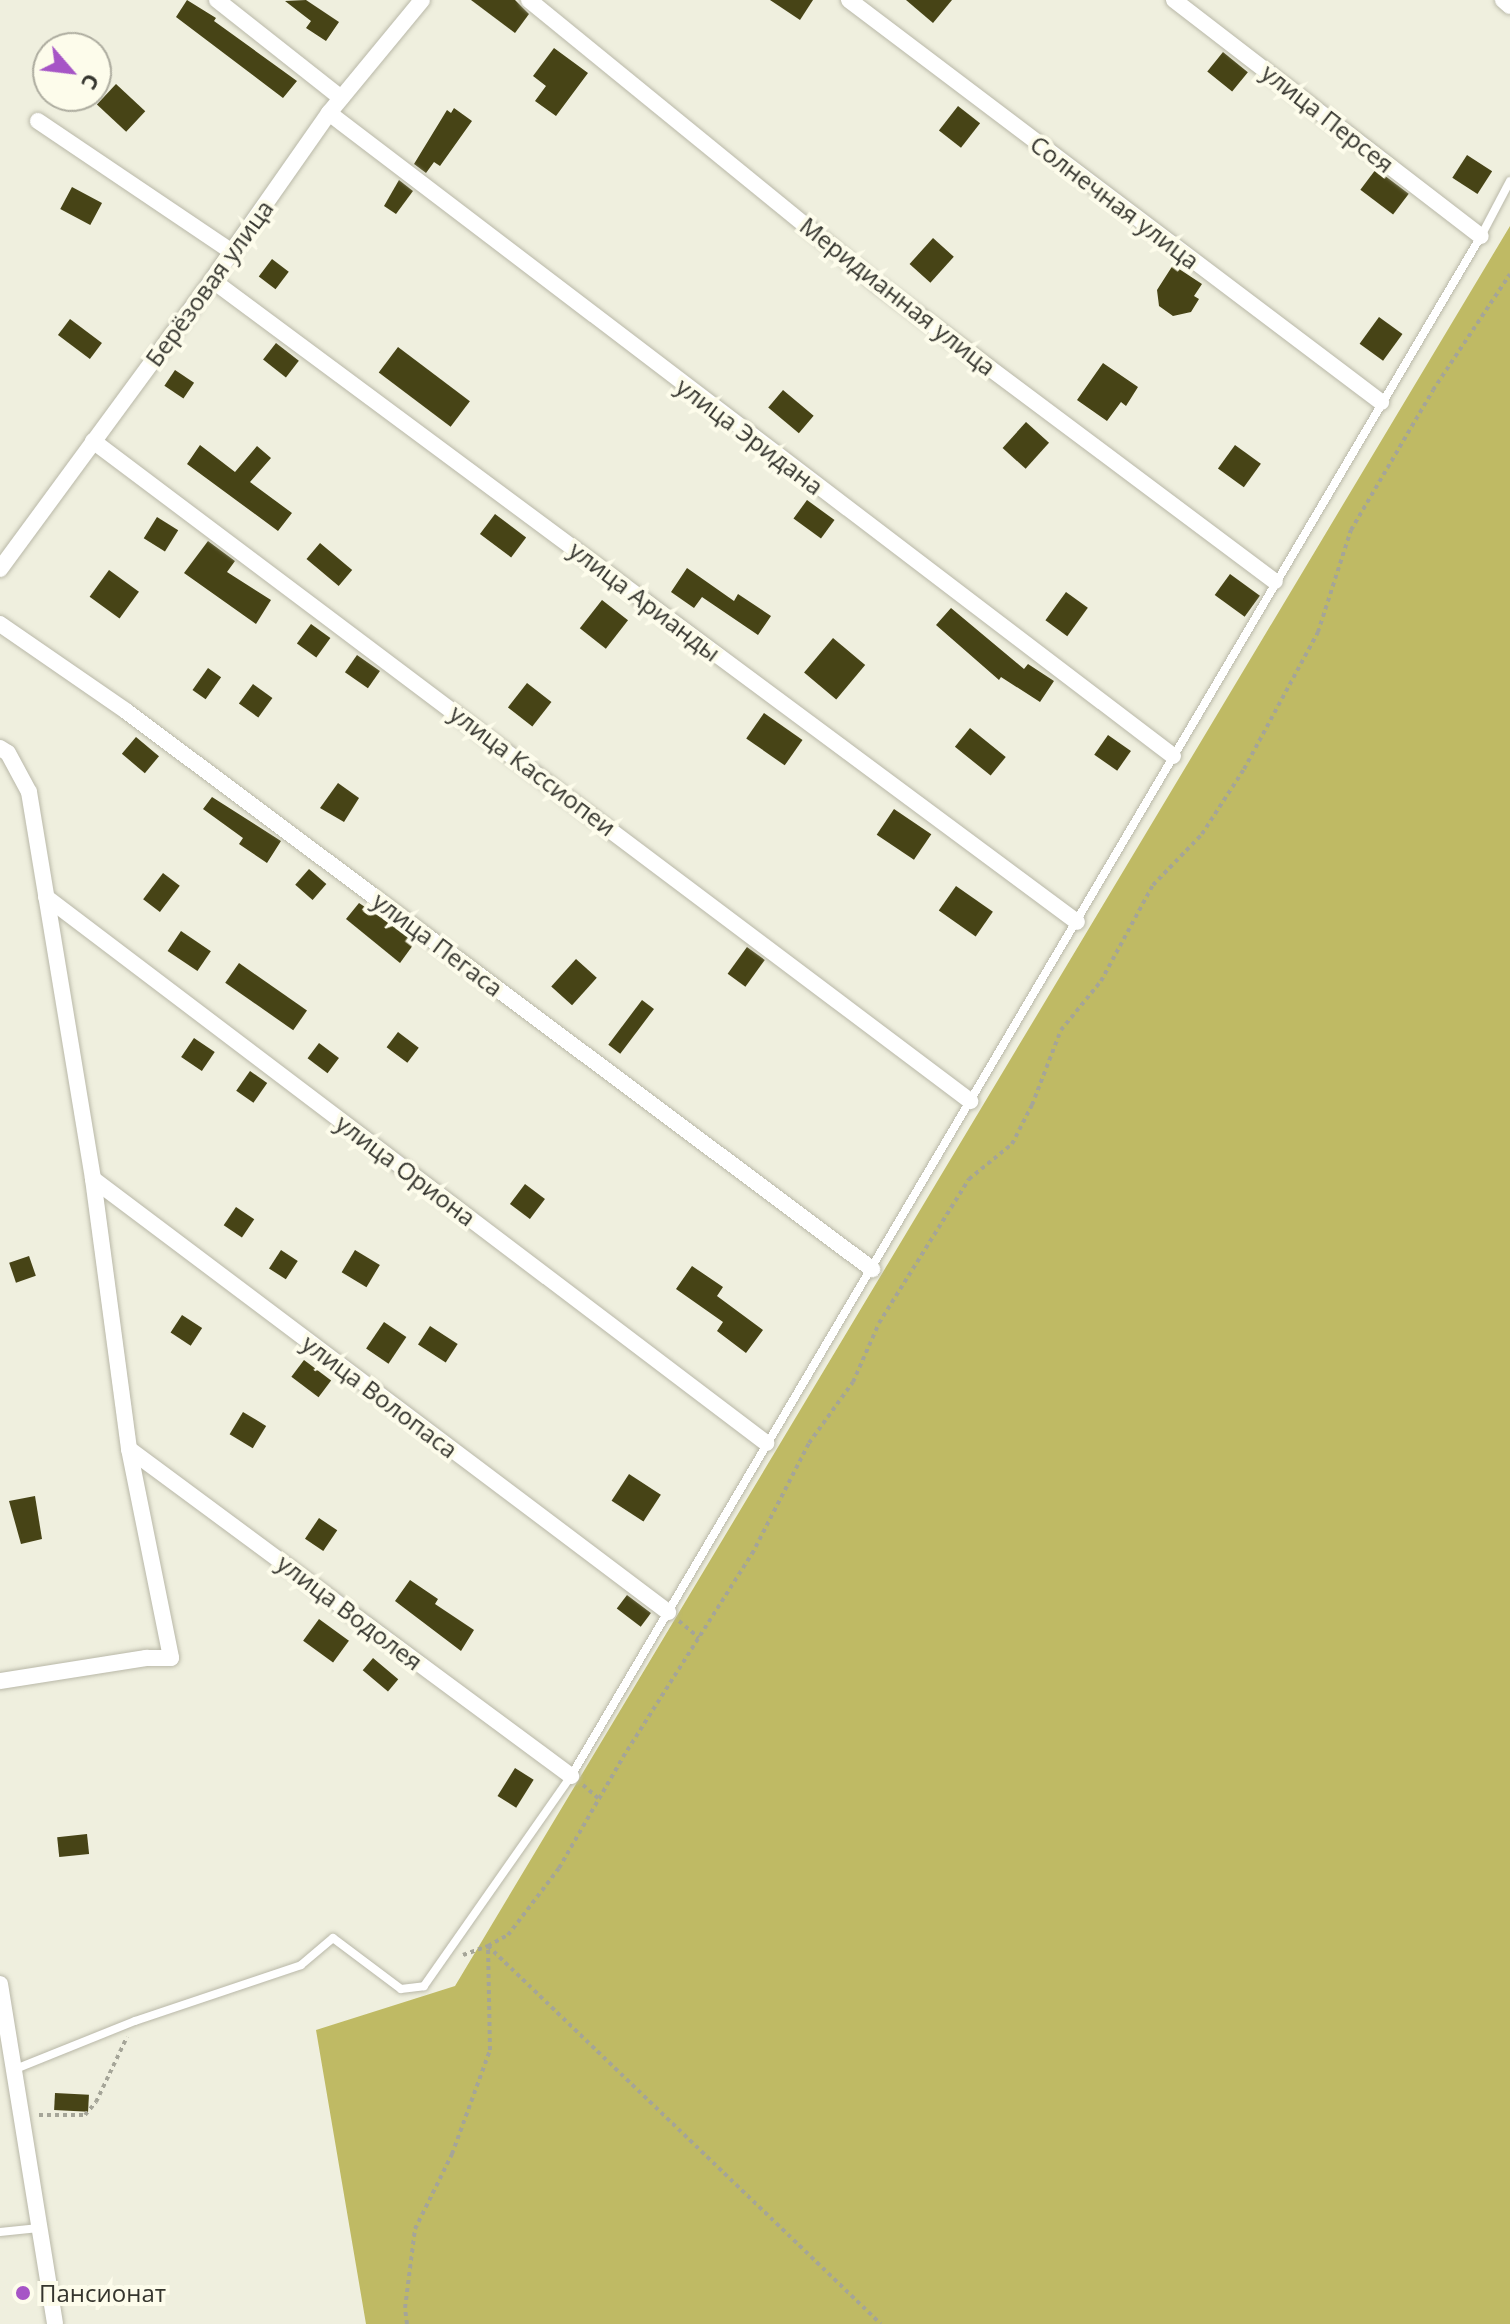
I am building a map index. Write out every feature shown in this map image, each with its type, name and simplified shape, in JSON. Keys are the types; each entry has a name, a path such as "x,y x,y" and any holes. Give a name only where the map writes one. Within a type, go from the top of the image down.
{"street":[{"path":"217,0 341,98"},
{"name":"Берёзовая улица","path":"0,569 212,280 329,113 422,0"},
{"name":"Меридианная улица","path":"529,0 880,286 1275,581"},
{"name":"Солнечная улица","path":"849,0 1381,402"},
{"name":"улица Персея","path":"1174,0 1481,236"},
{"path":"1503,0 1510,6"},
{"name":"улица Эридана","path":"329,113 1173,756"},
{"path":"38,121 232,252"},
{"name":"улица Арианды","path":"212,280 1077,922"},
{"name":"улица Кассиопеи","path":"93,441 970,1101"},
{"name":"улица Пегаса","path":"0,624 126,711 872,1269"},
{"path":"0,748 8,753 29,792 93,1179 129,1449 171,1658 146,1658 0,1681"},
{"name":"улица Ориона","path":"46,897 766,1443"},
{"name":"улица Волопаса","path":"93,1179 668,1612"},
{"name":"улица Водолея","path":"129,1449 571,1776"},
{"path":"0,1984 55,2324"}],"lane":[{"path":"13,2070 135,2021 301,1965 333,1938 401,1989 424,1986 571,1776 1481,236 1510,181"},
{"path":"0,2232 40,2227"}],"path":[{"path":"488,1946 508,1935 559,1868 752,1554 809,1443 853,1382 879,1323 969,1179 1012,1144 1032,1105 1061,1030 1101,981 1153,885 1202,834 1244,769 1318,632 1351,530 1433,390 1510,274"},
{"path":"668,1612 699,1638"},
{"path":"407,2324 405,2308 415,2229 452,2154 490,2050 488,1946"},
{"path":"488,1946 881,2324"},
{"path":"20,2102 34,2100 38,2115 85,2115 96,2102 135,2021"}],"shaded area":[{"path":"1510,226 1510,2324 366,2324 316,2030 455,1986"}],"building":[{"path":"187,0 216,18 214,21 297,81 283,98 176,17"},
{"path":"306,0 339,22 326,41 306,28 311,21 285,1"},
{"path":"471,0 515,0 529,14 515,33"},
{"path":"770,0 813,0 800,20"},
{"path":"906,0 952,0 933,23"},
{"path":"554,48 588,73 556,116 535,101 546,86 533,76"},
{"path":"1223,52 1248,72 1232,92 1207,71"},
{"path":"116,84 145,111 126,132 105,112 112,112 112,88"},
{"path":"958,106 980,123 961,148 939,130"},
{"path":"454,108 472,121 440,166 434,162 426,173 414,164 447,110 451,113"},
{"path":"1467,155 1492,171 1477,194 1452,178"},
{"path":"1376,169 1409,194 1393,214 1360,190"},
{"path":"399,180 413,191 396,214 384,206"},
{"path":"72,187 102,203 90,225 60,209"},
{"path":"933,238 954,257 930,283 910,264"},
{"path":"272,259 289,272 276,289 259,277"},
{"path":"1173,265 1202,284 1194,296 1199,299 1191,312 1173,316 1159,306 1157,290"},
{"path":"1379,317 1402,334 1383,361 1360,344"},
{"path":"70,319 102,343 90,359 58,335"},
{"path":"276,343 299,361 286,377 263,360"},
{"path":"398,347 470,401 451,427 379,373"},
{"path":"1103,363 1138,387 1126,406 1121,402 1107,421 1077,400"},
{"path":"175,370 194,383 183,399 164,386"},
{"path":"783,390 814,416 799,433 768,408"},
{"path":"1026,422 1049,443 1026,469 1003,448"},
{"path":"200,445 235,472 257,446 271,458 250,482 292,513 278,531 187,464"},
{"path":"1235,445 1261,464 1244,487 1218,468"},
{"path":"807,500 835,520 821,539 793,519"},
{"path":"495,514 526,537 511,557 480,534"},
{"path":"157,517 178,530 165,551 144,538"},
{"path":"208,541 235,561 227,572 271,600 256,624 184,573"},
{"path":"320,543 352,570 339,586 307,559"},
{"path":"687,568 734,601 738,594 771,616 758,635 702,597 694,608 671,592"},
{"path":"109,570 139,592 120,618 90,597"},
{"path":"1230,574 1260,596 1245,617 1215,595"},
{"path":"1066,592 1088,608 1067,636 1045,620"},
{"path":"602,600 628,620 606,649 580,628"},
{"path":"951,608 1024,669 1028,664 1054,681 1040,702 1001,677 999,680 936,625"},
{"path":"311,624 330,638 316,658 297,643"},
{"path":"833,638 865,665 836,699 804,672"},
{"path":"357,655 380,671 368,688 345,672"},
{"path":"208,668 221,677 206,699 193,690"},
{"path":"527,683 551,702 532,727 508,707"},
{"path":"253,684 272,698 258,718 239,703"},
{"path":"764,713 803,740 785,765 746,738"},
{"path":"970,728 1006,757 991,776 955,747"},
{"path":"1108,735 1131,751 1117,771 1094,755"},
{"path":"136,737 159,756 145,773 122,754"},
{"path":"338,783 359,798 344,822 320,808"},
{"path":"212,797 281,841 267,863 239,844 243,838 203,809"},
{"path":"894,809 931,834 914,860 877,835"},
{"path":"309,869 326,884 313,900 295,885"},
{"path":"163,873 180,886 160,912 143,899"},
{"path":"956,886 993,912 976,936 939,911"},
{"path":"359,903 416,941 400,963 346,919"},
{"path":"181,931 211,951 197,971 168,951"},
{"path":"747,947 765,960 745,987 728,974"},
{"path":"576,959 597,978 572,1005 551,986"},
{"path":"239,963 307,1011 293,1030 225,983"},
{"path":"642,1000 654,1009 620,1054 608,1045"},
{"path":"398,1032 419,1048 407,1063 387,1047"},
{"path":"194,1038 215,1052 202,1071 181,1057"},
{"path":"319,1043 339,1058 328,1073 308,1058"},
{"path":"250,1071 267,1083 253,1103 236,1091"},
{"path":"525,1184 545,1199 530,1219 510,1204"},
{"path":"236,1207 254,1219 242,1238 224,1225"},
{"path":"281,1250 298,1261 286,1279 269,1268"},
{"path":"355,1250 380,1265 366,1287 342,1272"},
{"path":"29,1256 36,1276 16,1283 9,1263"},
{"path":"692,1266 723,1287 717,1296 763,1330 746,1353 717,1331 723,1322 676,1289"},
{"path":"182,1315 202,1328 191,1346 171,1333"},
{"path":"384,1322 406,1337 388,1364 366,1349"},
{"path":"430,1326 458,1344 446,1362 418,1344"},
{"path":"304,1360 331,1380 319,1397 291,1377"},
{"path":"243,1412 266,1426 253,1448 230,1434"},
{"path":"629,1474 661,1495 643,1522 612,1501"},
{"path":"35,1496 42,1539 21,1544 9,1501"},
{"path":"319,1518 337,1530 323,1551 305,1539"},
{"path":"410,1580 438,1599 435,1604 474,1630 461,1651 395,1601"},
{"path":"627,1595 651,1613 641,1627 617,1609"},
{"path":"319,1619 349,1641 333,1663 303,1641"},
{"path":"373,1658 398,1679 388,1691 363,1670"},
{"path":"515,1768 534,1780 516,1808 498,1796"},
{"path":"87,1834 89,1854 59,1857 57,1837"},
{"path":"55,2093 89,2095 88,2112 54,2110"}],"place":[{"name":"Пансионат","path":"23,2293"}]}
